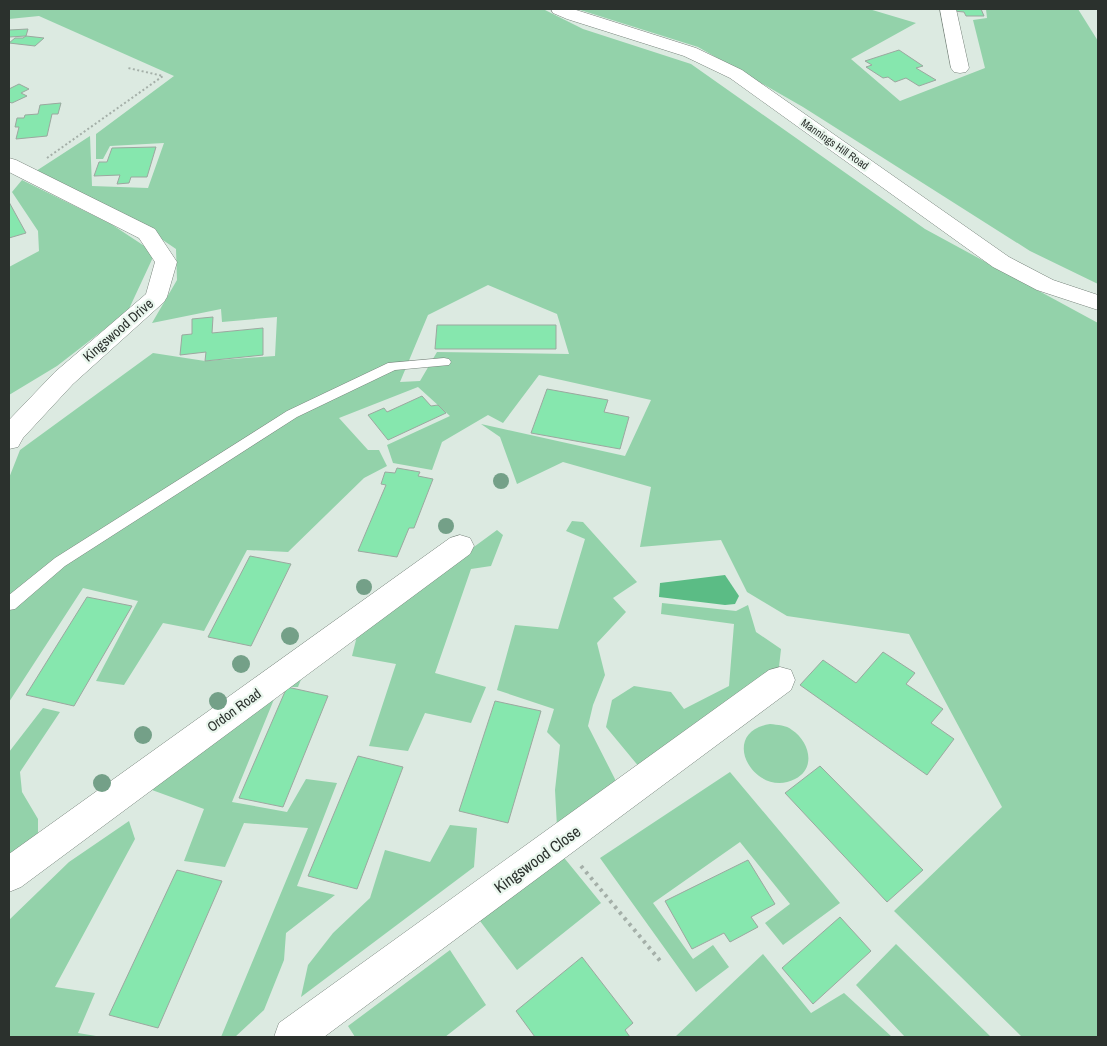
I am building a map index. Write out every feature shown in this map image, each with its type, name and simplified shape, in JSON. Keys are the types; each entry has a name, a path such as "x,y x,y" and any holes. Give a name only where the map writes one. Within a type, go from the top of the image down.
{"street":[{"name":"Mannings Hill Road","path":"559,9 572,15 690,52 736,74 1001,262 1045,285 1098,303"},
{"path":"948,9 960,68"},
{"name":"Kingswood Drive","path":"9,440 12,433 64,378 156,297 166,262 147,234 18,169"},
{"name":"Ordon Road","path":"9,875 460,546"},
{"name":"Kingswood Close","path":"293,1037 780,680"}],"lane":[{"path":"9,604 60,562 292,414 393,366 444,362"}],"path":[{"path":"18,169 162,76 128,68"},
{"path":"561,841 662,963"}],"shaded area":[{"path":"9,9 543,9 583,29 691,64 925,229 1098,323 1098,1037 1022,1037 894,911 1002,807 909,634 787,616 747,592 721,540 640,547 651,487 563,462 517,484 500,437 481,424 625,456 651,400 539,375 503,423 488,415 442,442 432,470 393,463 387,445 450,416 418,387 339,418 368,450 379,450 387,466 364,478 288,552 247,550 204,631 163,623 124,685 96,681 138,601 83,588 9,702 9,478 20,450 153,353 205,361 275,356 277,317 222,322 221,309 152,323 177,280 176,249 123,213 33,173 90,136 92,186 148,188 164,143 110,146 103,159 96,159 96,134 174,76 39,16 9,19","holes":["488,285 557,314 569,354 437,352 420,381 400,382 428,315"]},
{"path":"577,9 869,9 916,23 851,59 900,101 985,68 973,20 987,18 986,9 1078,9 1098,41 1098,284 1030,251 803,107 698,47"},
{"path":"22,180 111,224 155,253 128,311 57,366 9,395 9,267 39,251 38,231 12,192"},
{"path":"572,521 583,522 637,582 613,598 626,612 597,643 605,675 593,705 588,726 618,785 557,827 555,790 560,745 547,732 554,709 497,690 515,625 558,629 585,539 566,531"},
{"path":"497,530 503,535 491,566 471,569 435,673 486,687 471,723 425,713 408,751 369,746 396,664 352,656 358,632"},
{"path":"725,575 739,596 735,604 725,605 659,597 660,583"},
{"path":"662,603 736,611 748,605 756,632 781,649 779,667 640,768 606,727 612,700 634,686 671,692 684,709 729,686 734,624 661,614"},
{"path":"306,667 298,687 279,687 232,802 287,812 306,779 337,783 297,886 335,895 286,933 284,960 264,1010 235,1037 221,1037 308,828 244,823 225,867 184,861 204,809 152,790 265,689"},
{"path":"43,708 60,712 20,772 22,792 38,819 38,842 9,863 9,752"},
{"path":"770,724 790,728 798,735 806,747 808,762 806,768 795,779 781,783 767,781 756,773 748,763 744,751 746,739 754,730"},
{"path":"730,772 840,903 783,945 765,923 790,904 740,842 653,903 693,959 713,945 729,967 696,992 600,858"},
{"path":"129,821 135,839 55,987 95,993 78,1033 102,1037 9,1037 9,920 69,862"},
{"path":"450,825 477,828 474,867 301,997 308,965 333,933 370,898 385,850 430,862"},
{"path":"561,854 601,903 517,970 477,917"},
{"path":"896,944 991,1037 905,1037 856,985"},
{"path":"450,950 486,1005 445,1037 355,1037 348,1026"},
{"path":"763,954 811,1013 844,993 892,1037 675,1037"}],"building":[{"path":"952,9 981,9 984,16 966,16 964,12 953,11"},
{"path":"28,29 26,36 9,37 9,30"},
{"path":"26,36 44,38 35,46 9,43 15,38"},
{"path":"899,50 923,66 916,68 936,80 919,86 906,78 895,82 888,77 883,78 866,67 872,65 865,61"},
{"path":"19,84 29,89 21,93 27,96 12,103 9,102 9,89"},
{"path":"61,103 58,114 52,114 47,136 16,139 19,127 15,127 17,118 38,114 40,105"},
{"path":"156,147 147,177 131,177 129,183 117,184 120,175 94,176 99,162 107,162 112,148"},
{"path":"9,202 26,233 9,238"},
{"path":"213,317 212,333 263,328 263,355 205,361 206,352 180,355 182,335 192,334 192,319"},
{"path":"437,325 556,325 556,349 435,349"},
{"path":"547,389 608,400 604,412 629,417 620,449 531,433"},
{"path":"422,396 431,406 438,405 446,413 388,440 368,415 384,408 387,412"},
{"path":"397,468 420,472 418,476 433,479 414,528 409,528 397,557 358,551 386,485 381,484 385,472 395,473"},
{"path":"250,556 291,564 251,646 208,637"},
{"path":"87,597 132,606 74,706 26,695"},
{"path":"883,652 915,673 906,684 943,709 931,723 954,739 927,775 800,685 823,660 856,683"},
{"path":"287,687 328,696 283,807 239,798"},
{"path":"495,701 541,711 508,823 459,811"},
{"path":"358,756 403,767 357,889 308,876"},
{"path":"820,766 923,870 887,902 785,793"},
{"path":"748,860 775,904 751,917 758,927 730,942 724,933 692,949 665,901"},
{"path":"177,870 222,881 158,1028 109,1015"},
{"path":"840,917 871,951 813,1004 782,968"},
{"path":"582,957 633,1023 625,1030 630,1037 535,1037 516,1011"}]}
